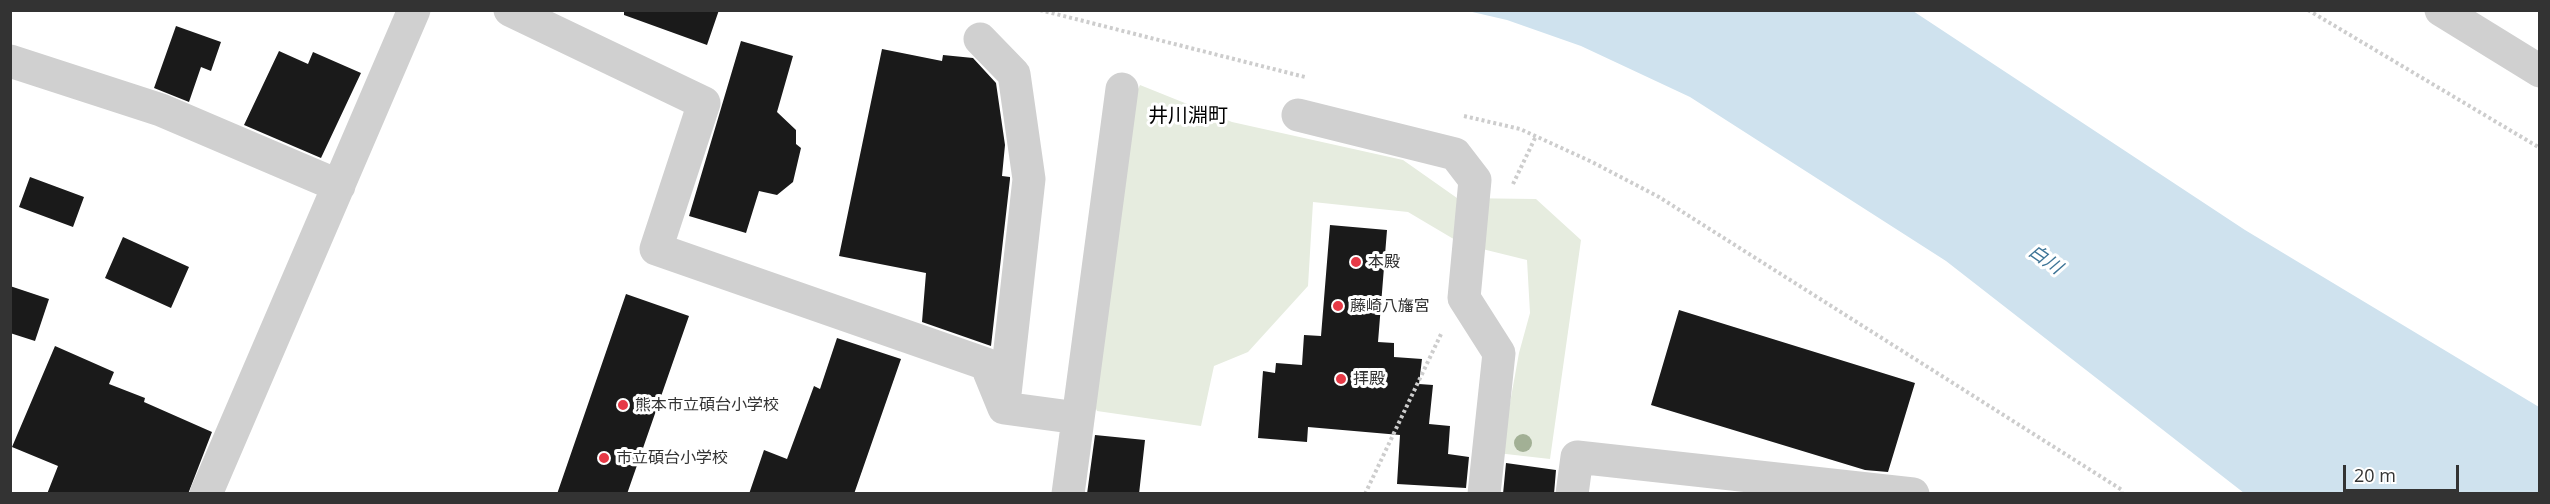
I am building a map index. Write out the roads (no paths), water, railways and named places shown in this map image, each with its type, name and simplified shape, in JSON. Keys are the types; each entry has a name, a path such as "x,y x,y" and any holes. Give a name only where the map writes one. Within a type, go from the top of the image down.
{"street":[{"path":"207,494 414,10"},
{"path":"510,10 704,103 656,249 986,364 1004,408"},
{"path":"2441,10 2540,71"},
{"path":"980,39 1014,74 1029,179 1004,408"},
{"path":"10,61 161,110 339,186"},
{"path":"1068,494 1122,89"},
{"path":"1298,115 1455,154 1474,180 1464,298 1499,353 1484,494"},
{"path":"1004,408 1078,418"},
{"path":"1572,494 1577,457 1913,494"}],"water":[{"name":"白川","path":"1468,11 1913,11 2245,230 2539,407 2539,493 2244,493 1946,261 1690,97 1581,46 1507,20"}],"place":[{"name":"本殿","path":"1356,262"},
{"name":"藤崎八旛宮","path":"1338,306"},
{"name":"拝殿","path":"1341,379"},
{"name":"熊本市立碩台小学校","path":"623,405"},
{"name":"市立碩台小学校","path":"604,458"}],"district":[{"name":"井川淵町","path":"1188,116"}]}
